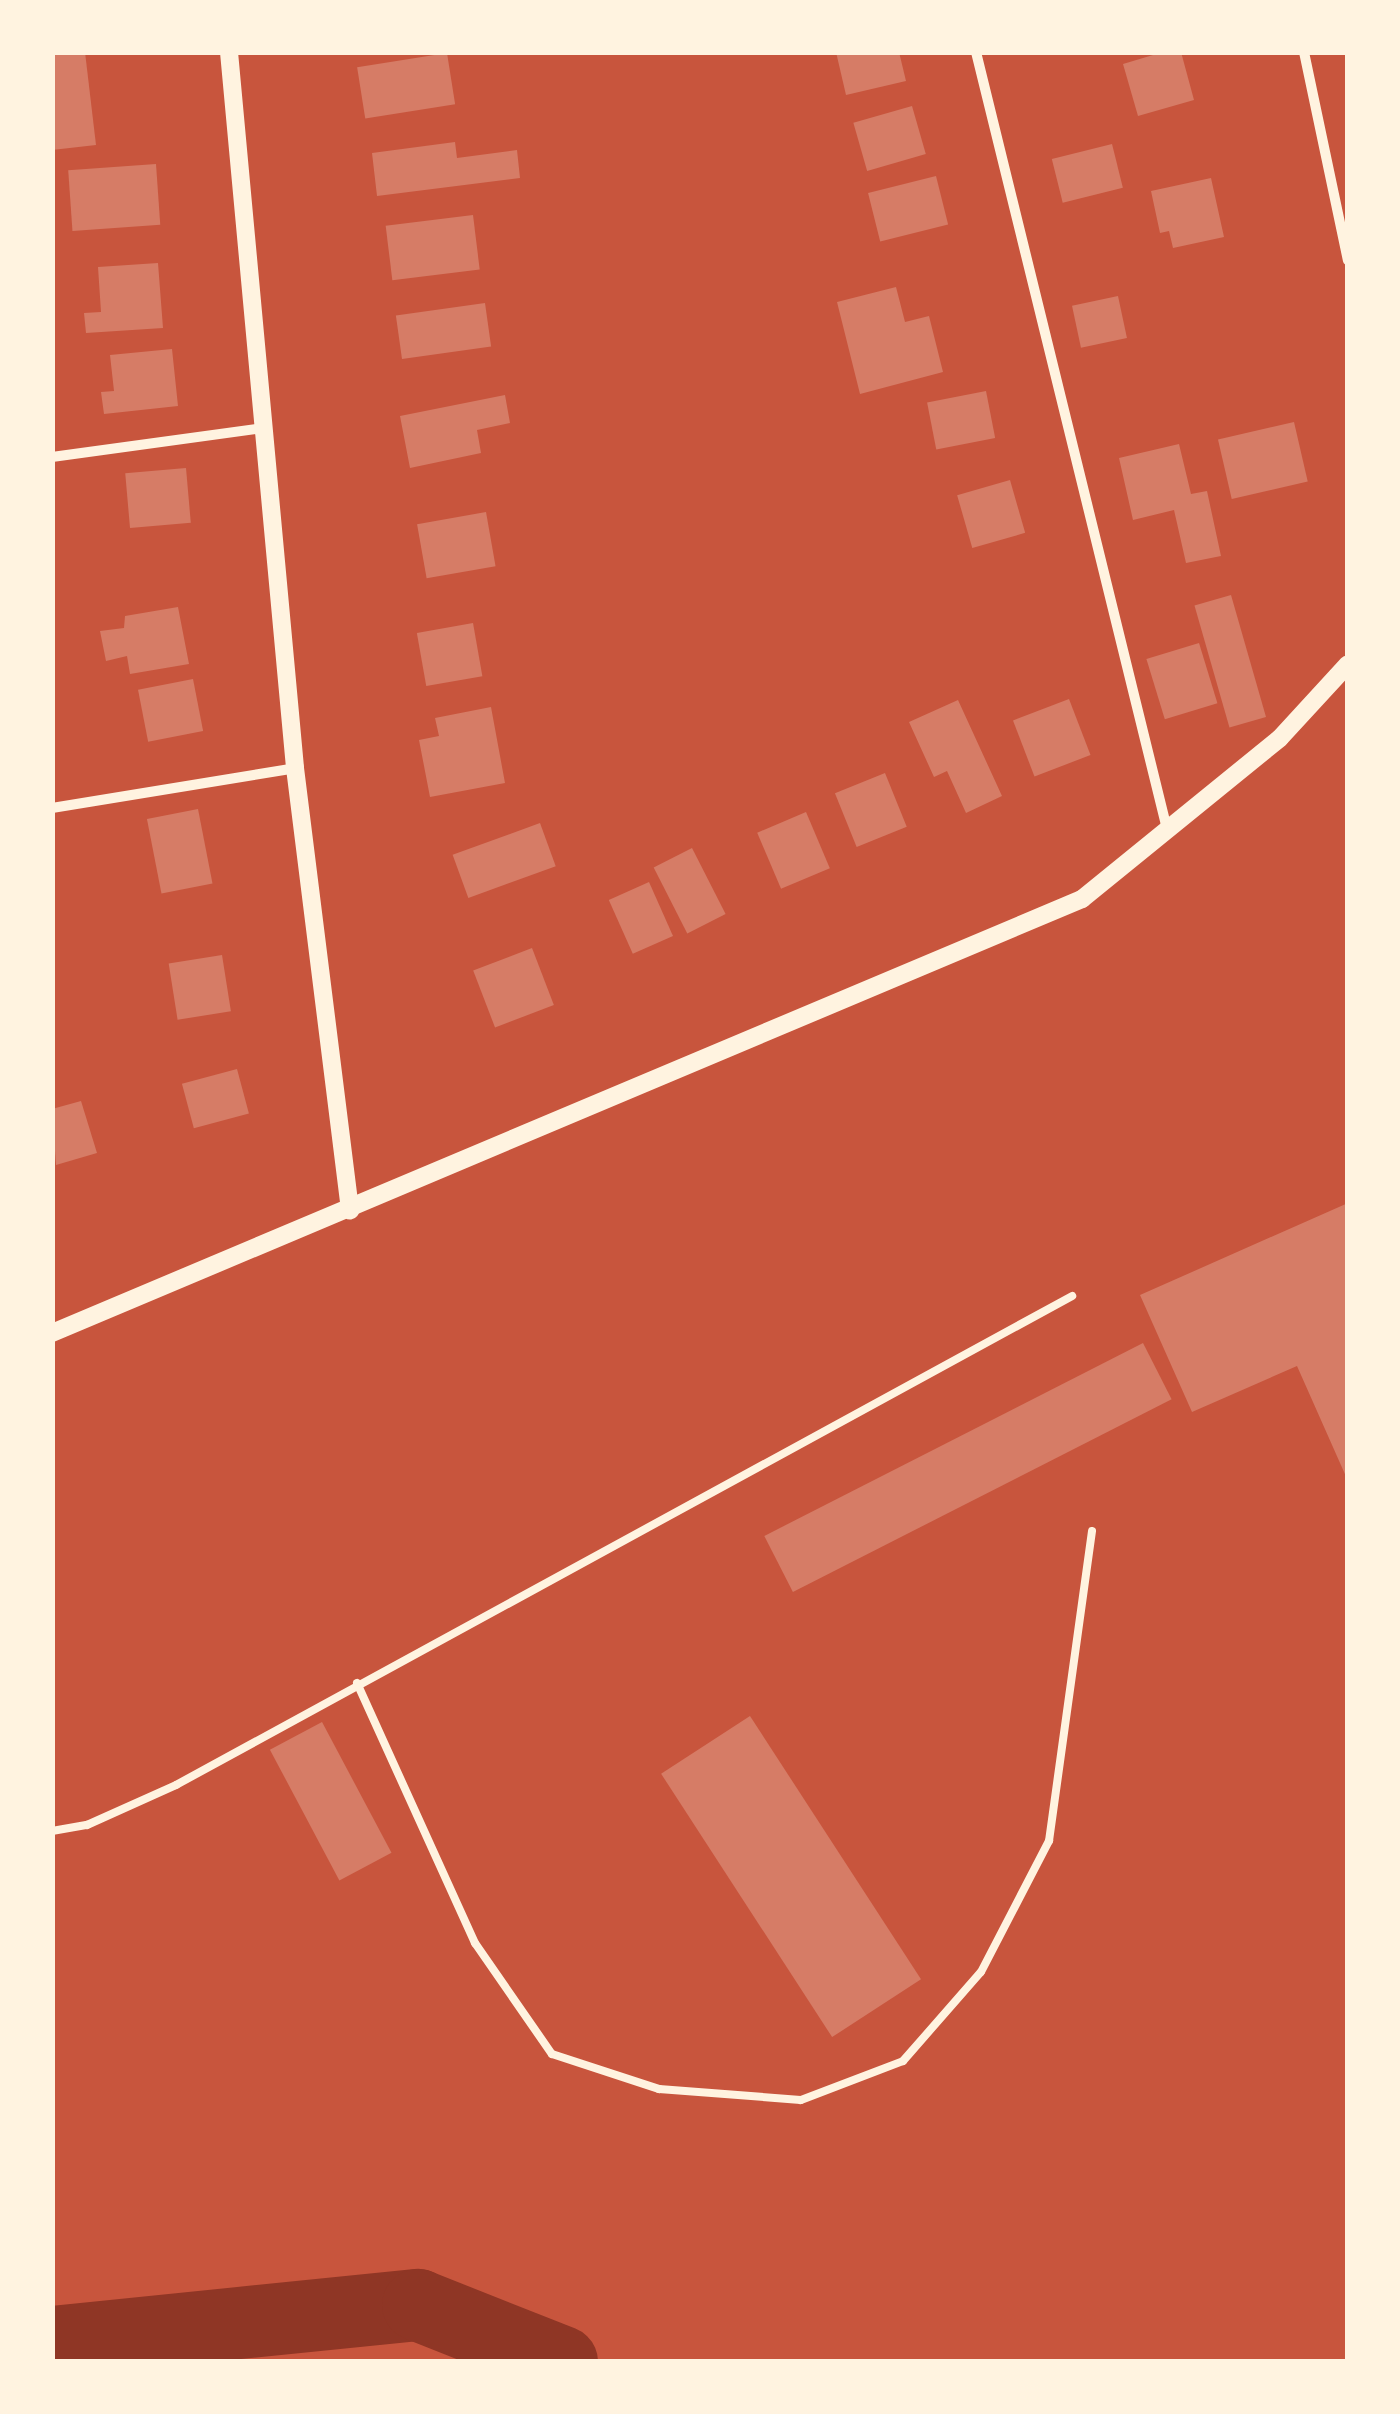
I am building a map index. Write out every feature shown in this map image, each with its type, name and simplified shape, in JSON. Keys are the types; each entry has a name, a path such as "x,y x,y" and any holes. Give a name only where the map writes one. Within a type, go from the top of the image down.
{"street":[{"path":"229,52 295,768 350,1211"},
{"path":"976,52 1167,830"},
{"path":"1304,52 1348,260"},
{"path":"52,457 264,428"},
{"path":"52,1332 350,1211 1082,899 1280,738 1348,664"},
{"path":"52,808 295,768"}],"lane":[{"path":"52,1831 88,1825 176,1786 356,1683 1072,1296"},
{"path":"356,1683 475,1943 552,2054 658,2090 801,2100 904,2061 981,1972 1049,1841 1092,1531"}],"building":[{"path":"52,52 85,52 96,145 52,150"},
{"path":"836,52 899,52 906,81 846,95"},
{"path":"1163,52 1181,52 1194,100 1138,116 1123,64"},
{"path":"447,53 455,104 365,119 357,67"},
{"path":"912,106 926,154 867,171 853,123"},
{"path":"455,142 457,158 517,150 520,178 377,196 372,153"},
{"path":"1112,144 1123,188 1063,203 1052,159"},
{"path":"156,164 160,225 72,231 68,170"},
{"path":"936,176 948,225 880,241 868,193"},
{"path":"1211,178 1224,237 1173,248 1169,231 1160,233 1151,191"},
{"path":"473,215 480,270 392,280 386,226"},
{"path":"158,263 163,328 86,333 84,313 101,312 98,267"},
{"path":"896,287 905,322 929,316 943,372 860,394 837,302"},
{"path":"1118,296 1127,338 1081,348 1072,306"},
{"path":"485,303 491,347 402,359 396,316"},
{"path":"172,349 178,406 104,414 101,392 114,391 110,355"},
{"path":"986,391 995,438 936,450 927,402"},
{"path":"505,395 510,423 477,430 481,453 410,468 400,416"},
{"path":"1294,422 1308,481 1232,499 1218,440"},
{"path":"1179,444 1191,494 1207,491 1221,556 1186,563 1174,510 1133,520 1119,458"},
{"path":"186,468 191,523 130,528 125,473"},
{"path":"1010,480 1025,533 972,548 957,495"},
{"path":"486,512 496,566 427,578 417,524"},
{"path":"1231,595 1266,717 1229,728 1194,605"},
{"path":"178,607 189,664 130,674 127,656 106,661 100,631 124,628 125,616"},
{"path":"473,623 482,676 426,686 417,633"},
{"path":"1199,643 1217,703 1165,719 1146,659"},
{"path":"193,679 203,731 148,742 138,690"},
{"path":"1069,699 1091,755 1034,777 1013,721"},
{"path":"958,700 1002,796 966,813 947,771 934,777 909,722"},
{"path":"491,707 505,783 430,797 419,740 439,736 435,718"},
{"path":"885,773 907,827 857,847 835,793"},
{"path":"198,809 213,884 161,894 147,819"},
{"path":"806,812 830,868 781,889 757,833"},
{"path":"540,823 556,866 468,898 453,855"},
{"path":"692,848 726,914 687,933 654,868"},
{"path":"649,882 673,936 633,954 609,900"},
{"path":"532,948 554,1005 495,1028 473,971"},
{"path":"222,955 231,1011 178,1020 169,963"},
{"path":"237,1069 249,1113 194,1128 182,1084"},
{"path":"81,1101 97,1153 56,1165 52,1109"},
{"path":"1348,1203 1348,1481 1297,1366 1192,1412 1140,1295"},
{"path":"1143,1343 1172,1399 793,1592 764,1536"},
{"path":"750,1716 921,1979 832,2037 661,1774"},
{"path":"322,1722 391,1853 339,1880 270,1750"}],"waterway":[{"path":"52,2342 418,2305 562,2362"}]}
